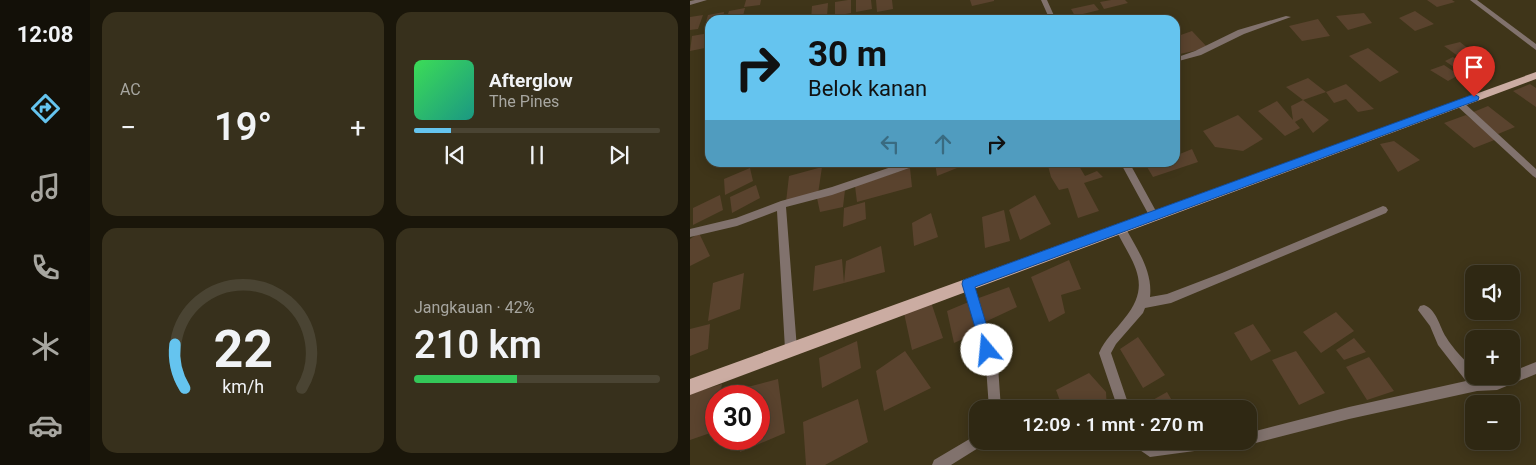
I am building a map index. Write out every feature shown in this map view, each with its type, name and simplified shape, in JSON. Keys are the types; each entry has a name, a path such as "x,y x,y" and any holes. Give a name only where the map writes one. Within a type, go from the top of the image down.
{"main road":[{"path":"690,388 791,349 1536,75"}],"street":[{"path":"1044,0 1051,15"},
{"path":"1473,0 1536,48"},
{"path":"1180,58 1198,53 1241,32 1288,17"},
{"path":"1459,103 1536,174"},
{"path":"690,233 737,222 781,205 832,192 904,167"},
{"path":"1127,167 1154,216"},
{"path":"781,205 791,349"},
{"path":"1143,303 1167,299 1383,210"},
{"path":"1120,228 1147,282 1143,303 1131,320 1107,346 1105,353 1121,400"},
{"path":"968,284 992,366 994,400"},
{"path":"1424,310 1434,322 1442,341 1465,371"},
{"path":"1520,375 1536,368"},
{"path":"1257,437 1294,429 1349,413 1476,385"},
{"path":"939,465 969,446"}],"building":[{"path":"746,0 761,0 760,5 744,7"},
{"path":"851,0 851,13 835,15 835,2"},
{"path":"856,0 871,0 872,9 856,12"},
{"path":"876,0 892,0 893,9 877,12"},
{"path":"970,0 994,0 994,1 972,6"},
{"path":"1125,0 1128,3 1104,9 1100,2"},
{"path":"1427,0 1452,0 1455,2 1437,7"},
{"path":"828,3 827,15 811,15 812,6"},
{"path":"1094,4 1099,10 1074,15 1071,9"},
{"path":"745,8 743,15 728,15 729,11"},
{"path":"1415,11 1434,24 1415,31 1399,18"},
{"path":"724,12 724,15 708,15"},
{"path":"1364,13 1372,23 1348,30 1336,16"},
{"path":"703,15 698,29 690,30 690,17"},
{"path":"1318,19 1330,36 1302,41 1289,26"},
{"path":"1192,31 1208,48 1180,54 1180,35"},
{"path":"705,34 705,48 690,51 692,36"},
{"path":"1460,42 1481,59 1469,64 1444,46"},
{"path":"1368,48 1399,72 1380,82 1349,56"},
{"path":"1453,57 1468,68 1461,72 1445,61"},
{"path":"1444,65 1459,75 1448,81 1430,70"},
{"path":"1308,78 1326,92 1303,100 1286,87"},
{"path":"1346,84 1374,109 1358,112 1346,99 1334,103 1326,92"},
{"path":"1530,84 1536,88 1536,107 1513,91"},
{"path":"1303,100 1329,120 1313,133 1302,118 1295,122 1300,128 1285,136 1258,111 1277,101 1293,120 1291,106"},
{"path":"1488,106 1515,127 1498,134 1471,113"},
{"path":"1238,115 1263,139 1243,151 1215,147 1203,131"},
{"path":"1466,115 1497,139 1474,148 1444,123"},
{"path":"1394,141 1420,160 1398,172 1380,144"},
{"path":"1192,149 1198,162 1153,177 1147,167 1180,167 1180,154"},
{"path":"822,167 818,194 786,202 789,176"},
{"path":"936,167 960,167 937,176"},
{"path":"1048,167 1080,167 1085,176 1097,171 1103,177 1084,183 1099,211 1078,218 1068,188 1059,190 1051,177"},
{"path":"750,168 753,181 725,195 724,179"},
{"path":"910,168 912,187 857,202 855,186"},
{"path":"756,185 760,198 732,213 730,197"},
{"path":"845,190 843,207 820,212 817,198"},
{"path":"720,195 723,210 693,225 693,208"},
{"path":"1035,195 1051,224 1020,240 1009,210"},
{"path":"865,202 866,219 843,227 844,208"},
{"path":"1004,210 1010,241 985,248 982,217"},
{"path":"931,213 938,237 914,246 912,223"},
{"path":"699,233 710,256 690,266 690,239"},
{"path":"881,246 885,272 844,283 846,261"},
{"path":"842,259 844,283 813,291 815,266"},
{"path":"1069,260 1081,289 1061,295 1065,313 1049,322 1031,277"},
{"path":"744,273 740,309 708,321 713,283"},
{"path":"1009,287 1017,307 985,322 976,299"},
{"path":"971,301 979,332 954,343 947,311"},
{"path":"931,302 943,338 912,350 904,313"},
{"path":"1336,312 1354,331 1321,353 1303,332"},
{"path":"710,324 708,349 690,356 690,329"},
{"path":"1253,324 1271,351 1251,361 1234,333"},
{"path":"1138,337 1165,375 1143,388 1120,349"},
{"path":"1354,338 1366,352 1344,360 1336,350"},
{"path":"857,341 861,368 822,388 819,358"},
{"path":"905,351 931,388 884,411 876,371"},
{"path":"1296,351 1325,393 1299,405 1272,360"},
{"path":"1369,357 1394,391 1367,400 1346,367"},
{"path":"1089,373 1106,392 1106,400 1060,400 1056,390"},
{"path":"778,379 785,433 770,439 770,385 755,385"},
{"path":"705,389 705,435 690,440 690,394"},
{"path":"1167,392 1172,400 1153,400"},
{"path":"858,399 868,442 825,465 806,465 803,422"}],"route":[{"path":"987,350 968,284 1474,97"}]}
